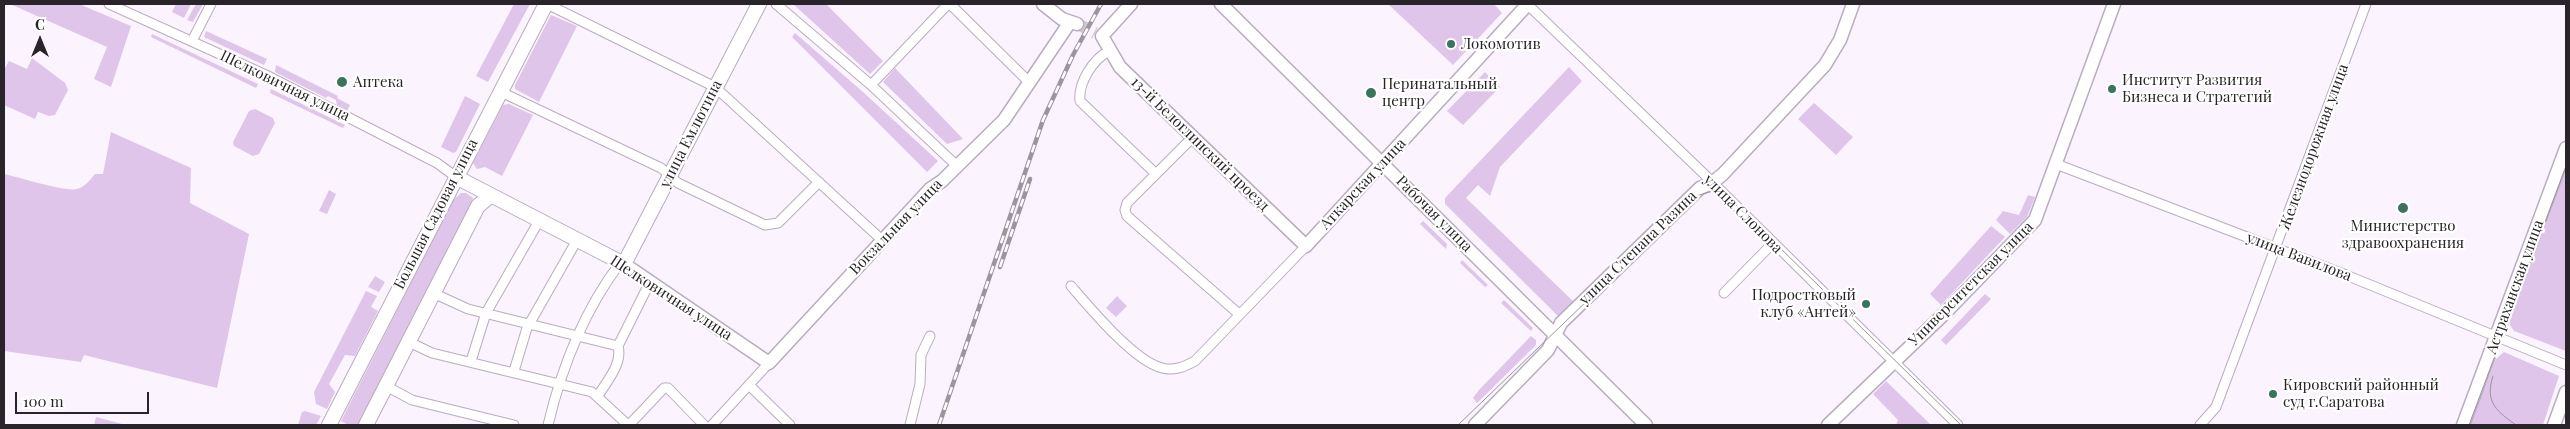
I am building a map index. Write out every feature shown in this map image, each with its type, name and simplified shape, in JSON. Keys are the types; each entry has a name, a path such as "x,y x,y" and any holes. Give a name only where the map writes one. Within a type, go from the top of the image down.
{"main road":[{"name":"Большая Садовая улица","path":"329,425 499,91 546,4"},
{"name":"улица Емлютина","path":"622,263 670,176 759,4"},
{"name":"Шелковичная улица","path":"456,177 622,263"},
{"path":"366,425 478,206 490,196"}],"street":[{"name":"Шелковичная улица","path":"108,4 192,41 437,163 456,177"},
{"path":"192,41 211,4"},
{"path":"546,4 715,86 882,240"},
{"path":"776,4 871,85 956,165"},
{"path":"871,85 949,4 1030,82"},
{"name":"Вокзальная улица","path":"712,425 930,189 942,181 956,165 1004,120 1074,23 1059,17 1043,4"},
{"name":"13-й Белоглинский проезд","path":"1131,4 1099,35 1120,67 1306,246"},
{"name":"Рабочая улица","path":"1221,4 1646,425"},
{"name":"Аткарская улица","path":"1071,286 1090,308 1145,362 1163,368 1180,369 1195,361 1238,314 1306,246 1528,4"},
{"name":"улица Слонова","path":"1528,4 1958,425"},
{"name":"улица Степана Разина","path":"1475,425 1548,350 1561,323 1700,188 1712,183 1723,174 1825,65 1836,47 1853,4"},
{"name":"Университетская улица","path":"1828,425 2035,220 2114,4"},
{"name":"Железнодорожная улица","path":"2200,425 2216,407 2277,249 2366,4"},
{"path":"1109,51 1100,55 1082,84 1080,101 1156,174"},
{"path":"499,91 661,168 678,183 765,225 772,225 778,222 819,182"},
{"path":"1192,137 1128,203 1125,210 1127,216 1238,314"},
{"name":"Астраханская улица","path":"2462,425 2566,148"},
{"name":"улица Вавилова","path":"2056,164 2277,249 2566,365"},
{"path":"471,361 486,313 538,221"},
{"path":"514,371 530,324 577,240"},
{"path":"1724,293 1773,243"},
{"name":"Шелковичная улица","path":"622,263 769,363"},
{"name":"улица Емлютина","path":"548,425 558,382 576,337 592,305 622,263"},
{"path":"598,396 619,358 618,346 650,282"},
{"path":"433,293 468,309 618,346"},
{"path":"910,425 920,384 921,356 930,336"},
{"path":"408,342 432,353 514,371 558,382 577,390 592,392 629,425 664,388 668,388 704,425"},
{"path":"386,386 412,400 514,425"},
{"path":"750,386 790,425"},
{"path":"2554,425 2566,392"}],"shaded area":[{"path":"10,4 79,4 131,26 111,87 94,79 107,47"},
{"path":"176,4 191,4 184,18 172,12"},
{"path":"196,4 203,4 193,22 187,20"},
{"path":"514,4 530,4 488,82 476,76"},
{"path":"793,4 826,4 883,61 870,74"},
{"name":"Локомотив","path":"1388,4 1494,4 1502,13 1453,65"},
{"path":"551,15 577,26 539,102 515,89 515,85"},
{"path":"206,31 267,59 264,65 204,37"},
{"path":"795,33 938,161 927,172 792,37"},
{"path":"152,34 258,84 256,88 151,37"},
{"path":"32,58 65,83 68,90 55,115 49,116 38,112 35,119 4,105 4,70 9,61 27,69"},
{"path":"276,65 338,96 337,98 350,105 347,111 337,106 336,100 328,96 326,98 275,72"},
{"path":"1569,67 1582,81 1500,167 1490,196 1478,185 1466,198 1576,304 1559,317 1445,204 1445,198"},
{"path":"895,68 963,139 947,144 883,82"},
{"path":"1485,72 1500,87 1463,125 1447,111"},
{"path":"271,89 345,125 343,128 270,93"},
{"path":"465,96 480,104 456,152 453,153 441,147"},
{"path":"1814,103 1853,137 1836,155 1798,119"},
{"path":"509,104 533,115 502,176 485,167 477,169 473,163 503,105"},
{"path":"255,109 273,118 275,123 259,154 253,156 234,146 233,142 249,111"},
{"path":"111,132 191,168 190,203 249,234 217,388 84,355 81,362 4,351 4,174 62,188 80,188 95,174 103,174"},
{"path":"2566,163 2566,351 2514,331 2510,325 2509,313"},
{"path":"329,190 336,194 327,214 319,211"},
{"path":"461,193 466,193 473,198 472,206 361,425 348,425 341,421 453,200"},
{"path":"2028,195 2035,197 2027,217 2010,234 1996,220 2003,211 2019,215"},
{"path":"1423,221 1447,244 1446,249 1420,224"},
{"path":"1991,226 2005,237 1941,305 1930,294"},
{"path":"1462,260 1488,285 1485,287 1460,263"},
{"path":"375,276 385,282 379,292 368,287"},
{"path":"366,291 377,296 371,307 378,311 355,356 345,355 329,384 335,392 327,409 316,404 314,392"},
{"path":"1985,294 1991,299 1946,345 1941,340"},
{"path":"1117,296 1127,306 1116,317 1106,308"},
{"path":"1504,300 1533,328 1531,331 1501,303"},
{"path":"1531,336 1536,340 1536,345 1477,403 1473,398 1479,390"},
{"path":"2504,352 2559,376 2543,425 2470,425 2496,359"},
{"path":"1886,381 1931,425 1896,425 1898,420 1873,394"},
{"path":"305,411 321,416 316,425 298,425 302,412"},
{"path":"96,417 126,425 94,425"}],"tunnel":[{"path":"1078,24 1095,33"}],"tram line":[{"path":"2469,425 2566,166"},
{"path":"1458,425 1696,196 1713,191 1728,197 1961,425"},
{"path":"2493,376 2490,393 2494,406 2516,425"}],"railway":[{"path":"939,425 1043,120 1073,55 1101,4"},
{"path":"1000,267 1030,179"}],"place":[{"name":"Локомотив","path":"1451,44"},
{"name":"Аптека","path":"342,82"},
{"name":"Институт Развития Бизнеса и Стратегий","path":"2112,89"},
{"name":"Перинатальный центр","path":"1371,93"},
{"name":"Министерство здравоохранения","path":"2403,208"},
{"name":"Подростковый клуб «Антей»","path":"1866,304"},
{"name":"Кировский районный суд г.Саратова","path":"2273,394"}]}
